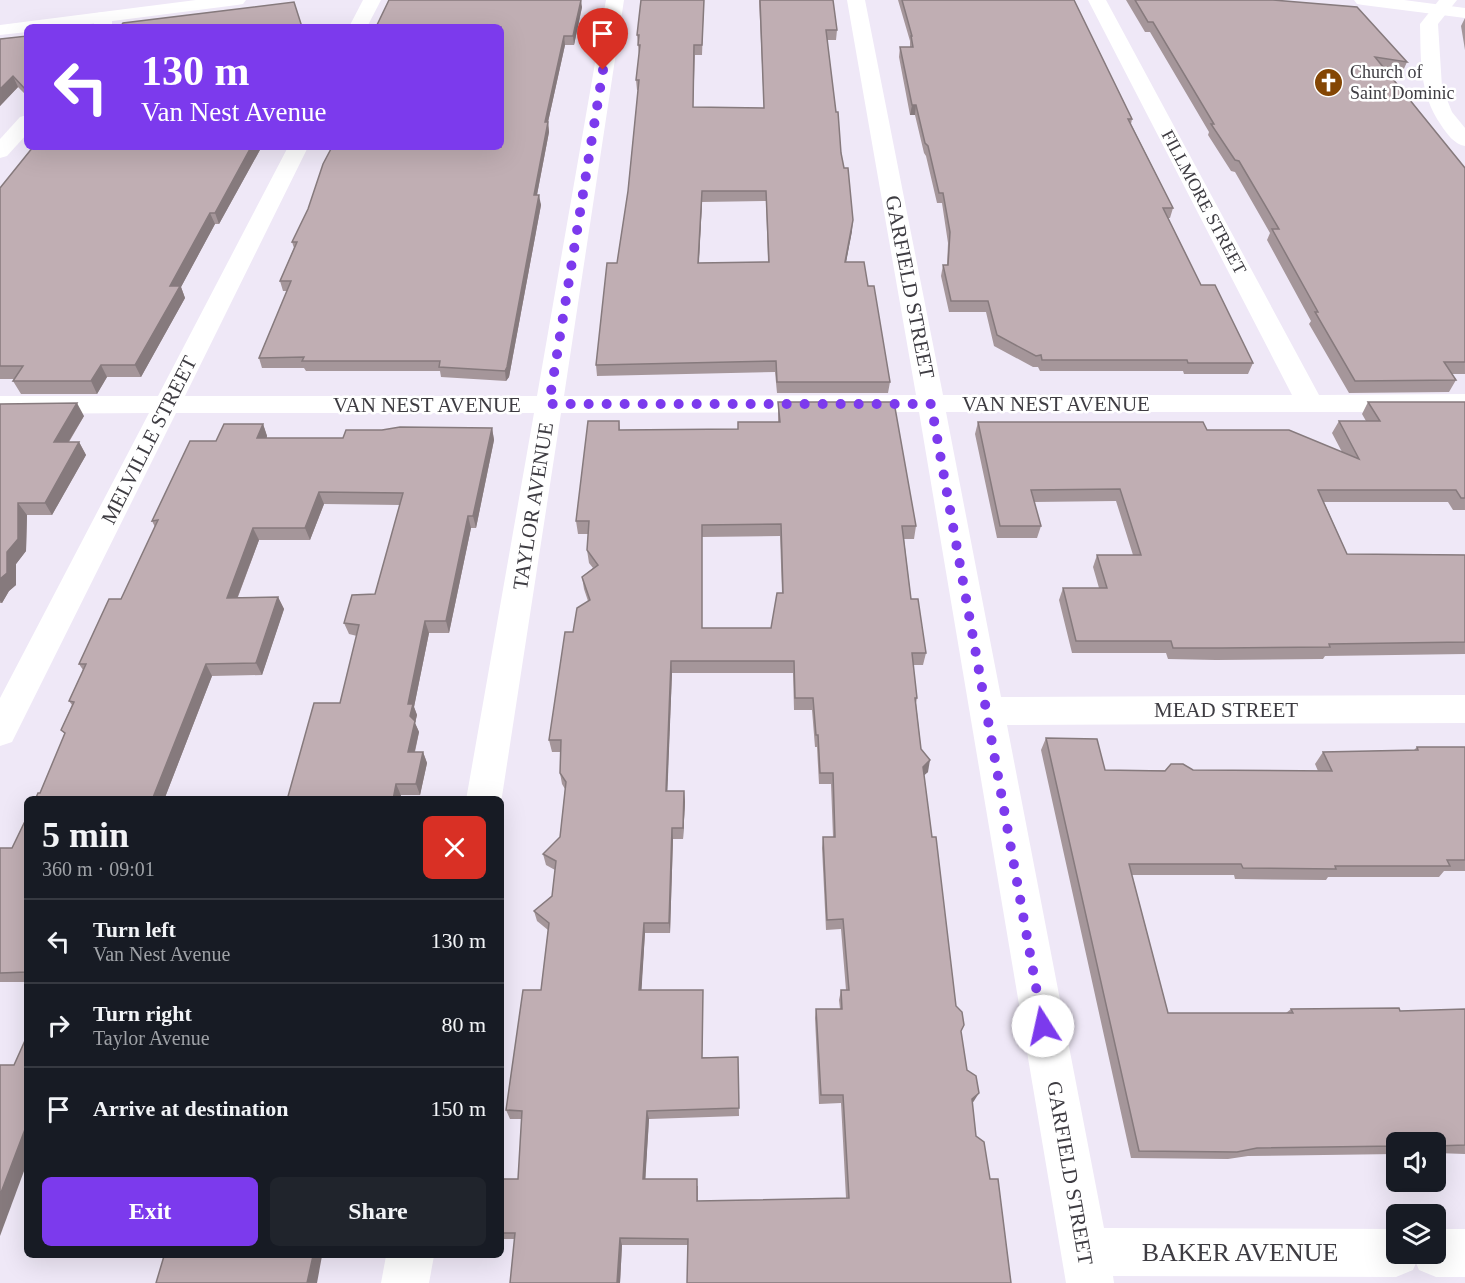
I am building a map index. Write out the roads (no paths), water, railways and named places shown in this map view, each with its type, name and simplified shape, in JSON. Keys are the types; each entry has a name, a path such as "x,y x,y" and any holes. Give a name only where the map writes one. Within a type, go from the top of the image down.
{"street":[{"path":"77,24 103,22 237,0"},
{"path":"360,24 372,0"},
{"name":"TAYLOR AVENUE","path":"485,796 615,0"},
{"name":"GARFIELD STREET","path":"856,0 1087,1267"},
{"name":"FILLMORE STREET","path":"1097,0 1310,404"},
{"path":"1363,0 1444,5 1465,13"},
{"path":"1444,5 1429,24 1434,96 1445,119 1465,140"},
{"path":"0,30 24,28"},
{"path":"0,152 24,124"},
{"name":"MELVILLE STREET","path":"0,732 296,150"},
{"name":"VAN NEST AVENUE","path":"0,405 1465,403"},
{"name":"MEAD STREET","path":"987,711 1465,709"},
{"name":"BAKER AVENUE","path":"1087,1267 1386,1253"},
{"path":"1446,1253 1465,1253"},
{"path":"405,1283 410,1258"}],"place":[{"name":"Church of Saint Dominic","path":"1329,82"}]}
